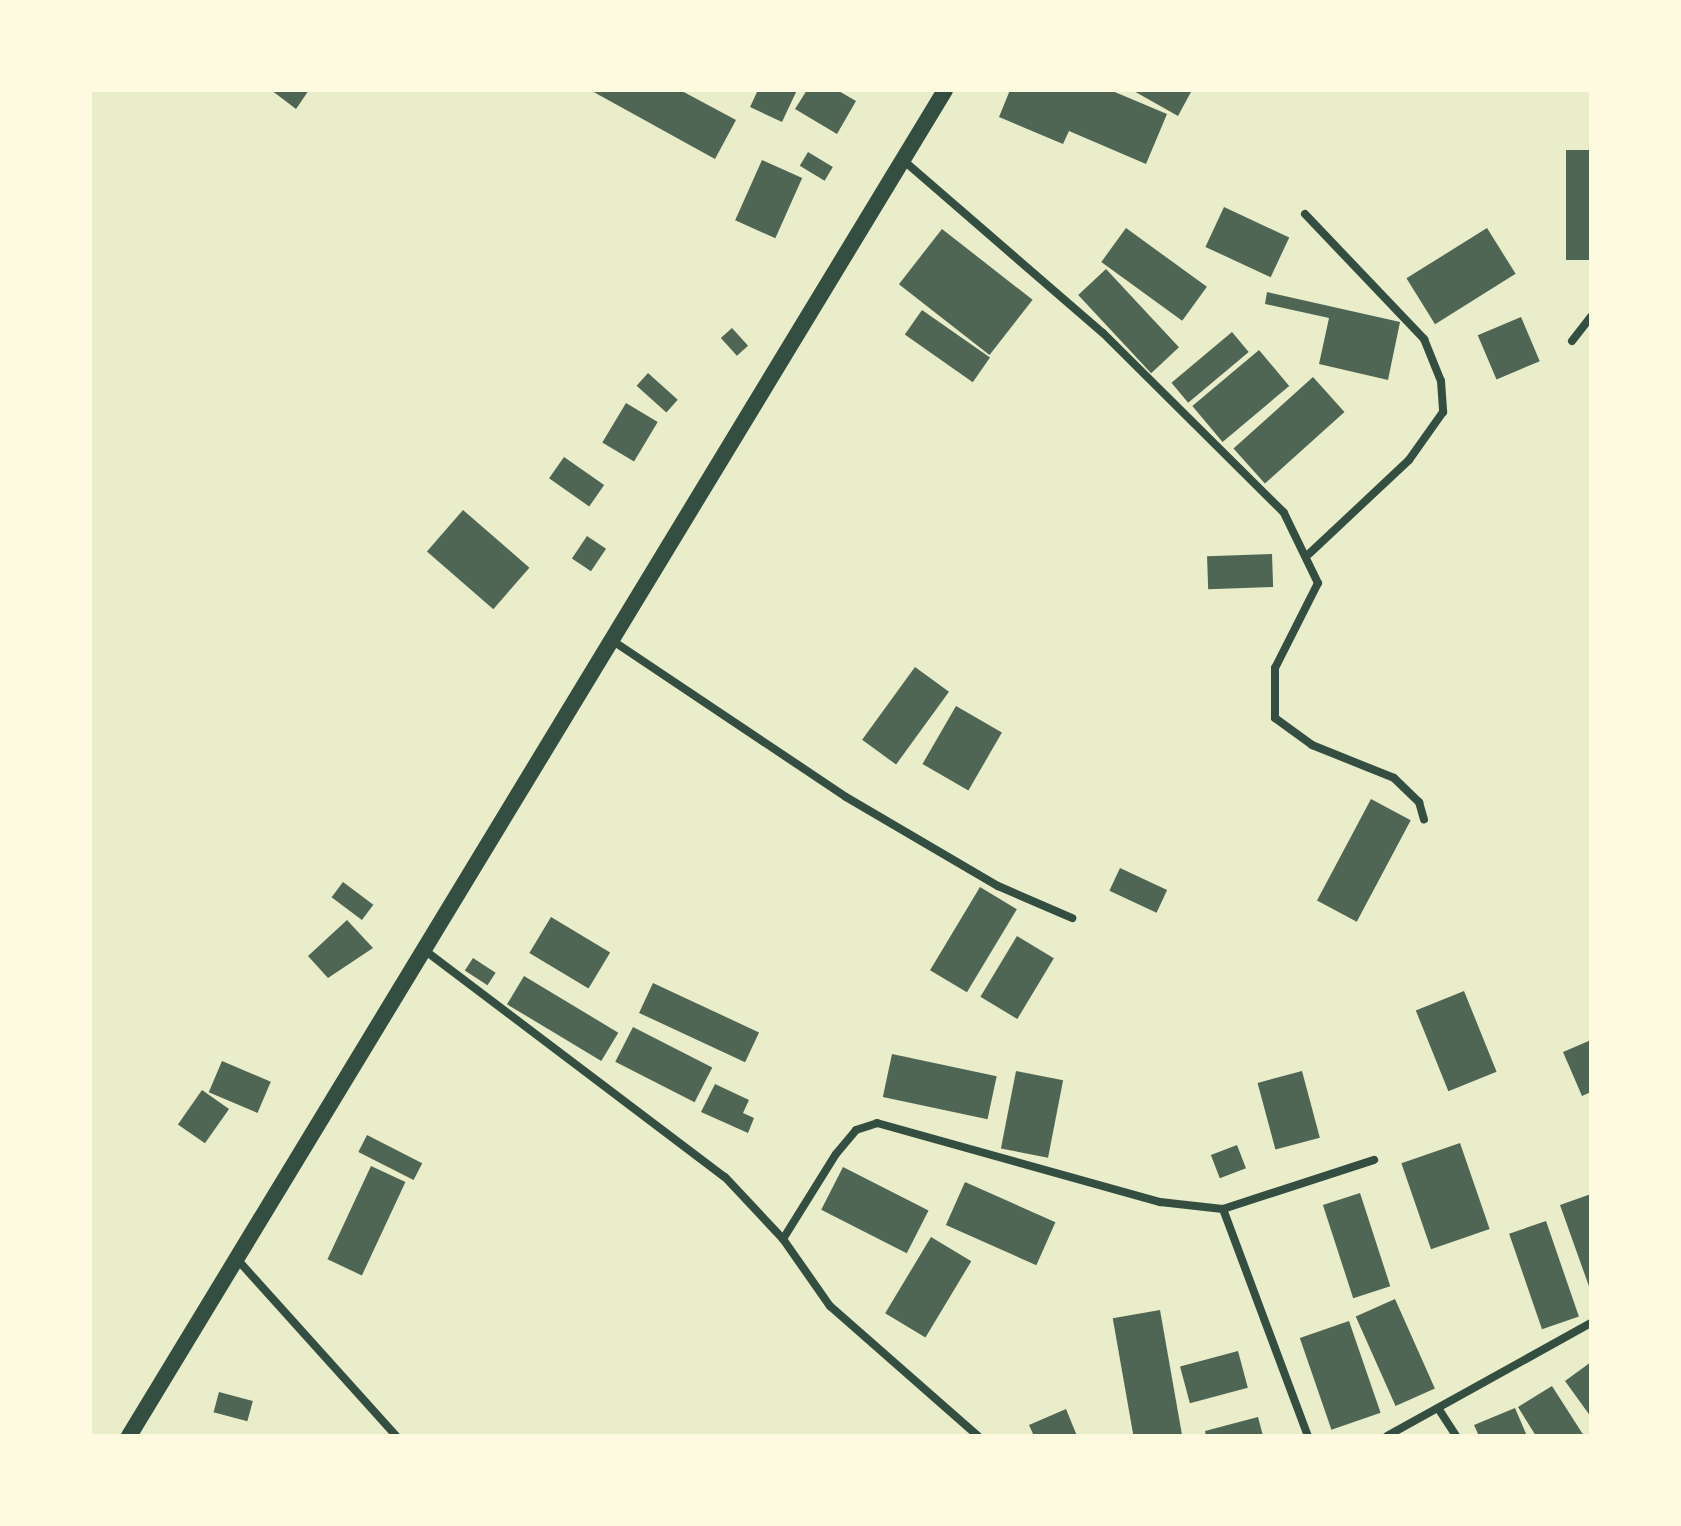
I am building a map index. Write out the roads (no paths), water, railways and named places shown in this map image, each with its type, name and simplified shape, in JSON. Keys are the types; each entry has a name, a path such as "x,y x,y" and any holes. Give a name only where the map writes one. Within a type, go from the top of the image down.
{"main road":[{"path":"129,1436 945,90"}],"street":[{"path":"902,160 1103,333 1284,513 1309,554 1318,583 1275,668 1275,718 1312,745 1394,778 1419,802 1424,819"},
{"path":"1305,214 1424,339 1441,381 1443,412 1409,460 1309,554"},
{"path":"1572,341 1591,317"},
{"path":"613,641 846,797 998,886 1072,918"},
{"path":"423,949 636,1105 725,1177 783,1239 830,1306 978,1436"},
{"path":"783,1239 846,1142 877,1123 1160,1202 1223,1209 1374,1160"},
{"path":"1223,1209 1308,1436"},
{"path":"235,1257 396,1436"},
{"path":"1387,1436 1591,1323"},
{"path":"1438,1408 1456,1436"}]}
